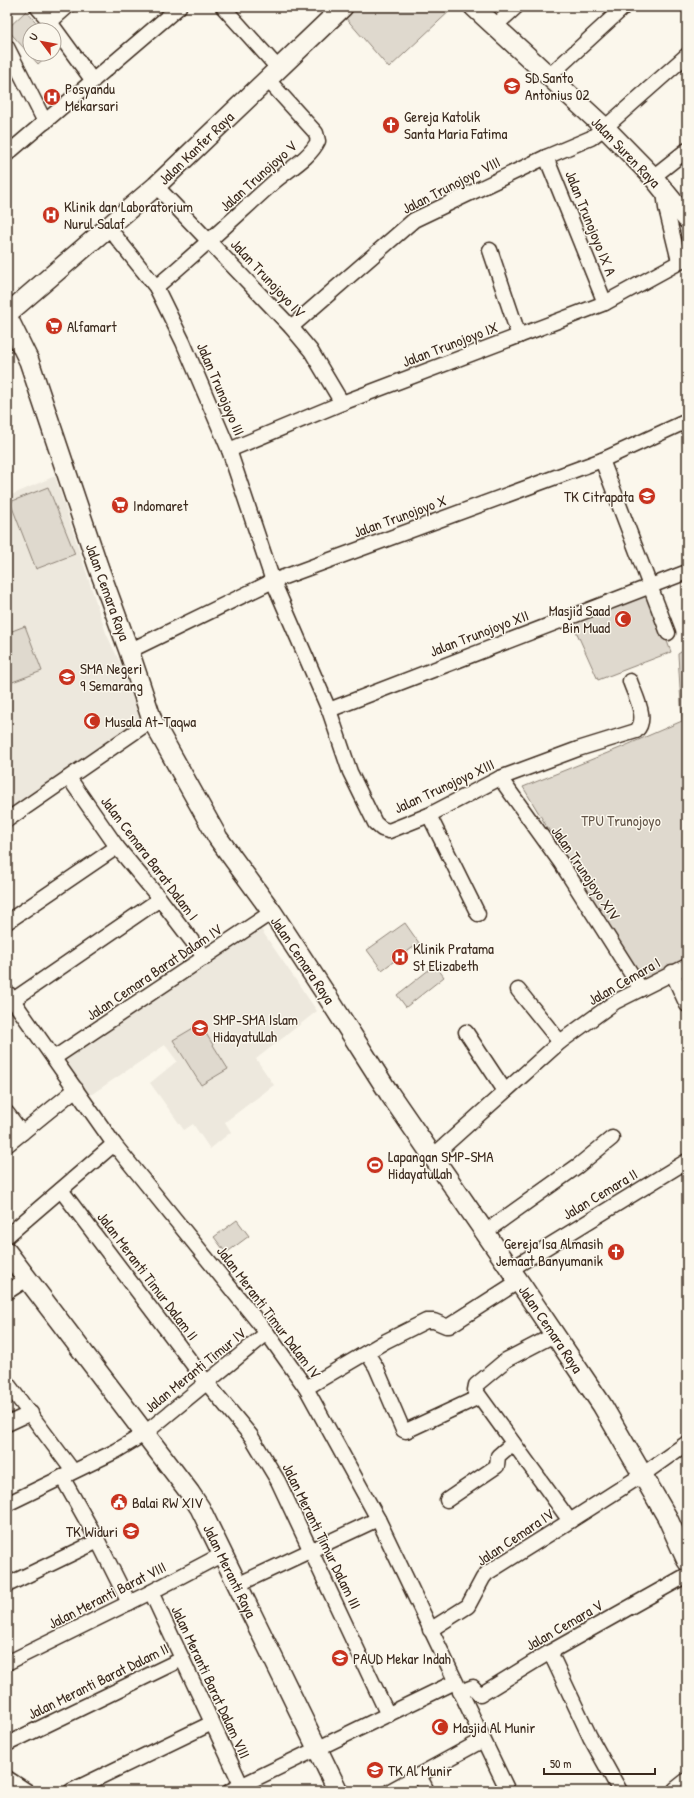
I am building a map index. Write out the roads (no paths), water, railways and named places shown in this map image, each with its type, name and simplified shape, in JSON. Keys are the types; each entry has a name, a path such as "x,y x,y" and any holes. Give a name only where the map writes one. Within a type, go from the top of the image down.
{"main road":[{"name":"Jalan Kanfer Raya","path":"7,315 156,186 343,7"},
{"name":"Jalan Suren Raya","path":"474,7 605,128 658,184 687,220"},
{"name":"Jalan Cemara Raya","path":"7,315 29,360 98,566 152,720 218,838 272,912 432,1158 515,1275 602,1406 667,1517 687,1561"},
{"name":"Jalan Meranti Raya","path":"7,1252 200,1508 338,1791"},
{"path":"677,1791 687,1783"}],"street":[{"path":"37,7 50,22 67,7"},
{"path":"7,154 179,7"},
{"name":"Jalan Trunojoyo V","path":"156,287 210,242 276,181 314,149 318,141 316,133 223,7"},
{"path":"495,26 516,7"},
{"path":"549,76 624,7"},
{"path":"62,39 92,81"},
{"path":"7,47 45,122"},
{"name":"Jalan Trunojoyo VIII","path":"291,327 414,220 546,157 584,142 605,128 687,55"},
{"path":"658,184 687,150"},
{"name":"Jalan Trunojoyo IX A","path":"546,157 605,303"},
{"name":"Jalan Trunojoyo IX","path":"229,450 342,403 605,303 683,259 658,184"},
{"name":"Jalan Trunojoyo IV","path":"156,186 291,327 311,351 342,403"},
{"name":"Jalan Trunojoyo III","path":"108,226 156,287 183,342 229,450 273,581"},
{"path":"490,250 519,336"},
{"name":"Jalan Trunojoyo X","path":"129,651 273,581 602,460 687,421"},
{"path":"602,460 668,632"},
{"name":"Jalan Trunojoyo XII","path":"329,710 687,572"},
{"name":"Jalan Trunojoyo XIII","path":"273,581 329,710 350,772 375,823 382,829 389,830 429,815 500,778 578,749 636,731 639,728 642,719 630,681"},
{"path":"7,820 152,720"},
{"name":"Jalan Cemara Barat Dalam I","path":"69,778 117,847 160,899 205,958"},
{"name":"Jalan Trunojoyo XIV","path":"500,778 561,863 641,989"},
{"path":"429,815 478,914"},
{"path":"7,922 117,847"},
{"path":"10,996 160,899"},
{"name":"Jalan Cemara Barat Dalam IV","path":"54,1058 272,912"},
{"name":"Jalan Cemara I","path":"432,1158 560,1042 615,1002 672,972 687,966"},
{"path":"672,972 687,1005"},
{"path":"518,990 560,1042"},
{"name":"Jalan Meranti Timur Dalam IV","path":"10,996 114,1144 267,1333 306,1388 378,1519 508,1791"},
{"path":"466,1032 505,1091"},
{"path":"7,1145 76,1089"},
{"path":"7,1113 22,1133"},
{"path":"485,1232 579,1165 612,1138"},
{"path":"7,1236 114,1144"},
{"name":"Jalan Cemara II","path":"306,1388 426,1321 434,1321 447,1327 449,1326 515,1275 687,1161"},
{"name":"Jalan Meranti Timur Dalam II","path":"61,1190 207,1383"},
{"path":"7,1292 27,1278"},
{"name":"Jalan Meranti Timur IV","path":"7,1504 116,1451 144,1434 267,1333"},
{"path":"367,1353 376,1367 403,1430 406,1431 479,1396 475,1391 475,1387 506,1360 554,1335"},
{"path":"7,1383 30,1413 68,1474 98,1541 129,1603"},
{"name":"Jalan Meranti Timur Dalam III","path":"207,1383 251,1436 278,1481 388,1715"},
{"name":"Jalan Cemara IV","path":"479,1396 570,1521"},
{"path":"7,1424 30,1413"},
{"path":"447,1500 497,1466 498,1456 513,1443"},
{"name":"Jalan Cemara IV","path":"430,1630 468,1606 487,1573 642,1475 687,1443"},
{"path":"237,1585 378,1519"},
{"path":"7,1586 98,1541"},
{"name":"Jalan Meranti Barat VIII","path":"7,1663 151,1592 222,1554"},
{"name":"Jalan Cemara V","path":"458,1687 474,1687 480,1695 550,1652 687,1575"},
{"name":"Jalan Meranti Barat Dalam VIII","path":"151,1592 212,1723 239,1789"},
{"path":"550,1652 590,1737 620,1791"},
{"name":"Jalan Meranti Barat Dalam II","path":"7,1744 182,1659"},
{"path":"239,1789 388,1715 458,1687"},
{"path":"72,1791 212,1723"},
{"path":"390,1791 483,1740"},
{"path":"419,1775 427,1791"},
{"path":"7,1778 27,1791"}],"place":[{"name":"SD Santo Antonius 02","path":"512,86"},
{"name":"Posyandu Mekarsari","path":"52,97"},
{"name":"Gereja Katolik Santa Maria Fatima","path":"391,125"},
{"name":"Klinik dan Laboratorium Nurul Salaf","path":"51,215"},
{"name":"Alfamart","path":"54,326"},
{"name":"TK Citrapata","path":"647,496"},
{"name":"Indomaret","path":"120,505"},
{"name":"Masjid Saad Bin Muad","path":"623,619"},
{"name":"SMA Negeri 9 Semarang","path":"67,677"},
{"name":"Musala At-Taqwa","path":"92,721"},
{"name":"Klinik Pratama St Elizabeth","path":"400,957"},
{"name":"SMP-SMA Islam Hidayatullah","path":"200,1028"},
{"name":"Lapangan SMP-SMA Hidayatullah","path":"375,1165"},
{"name":"Gereja Isa Almasih Jemaat Banyumanik","path":"616,1252"},
{"name":"Balai RW XIV","path":"119,1502"},
{"name":"TK Widuri","path":"131,1531"},
{"name":"PAUD Mekar Indah","path":"340,1658"},
{"name":"Masjid Al Munir","path":"440,1727"},
{"name":"TK Al Munir","path":"375,1770"}],"park label":[{"name":"TPU Trunojoyo","path":"621,820"}]}
